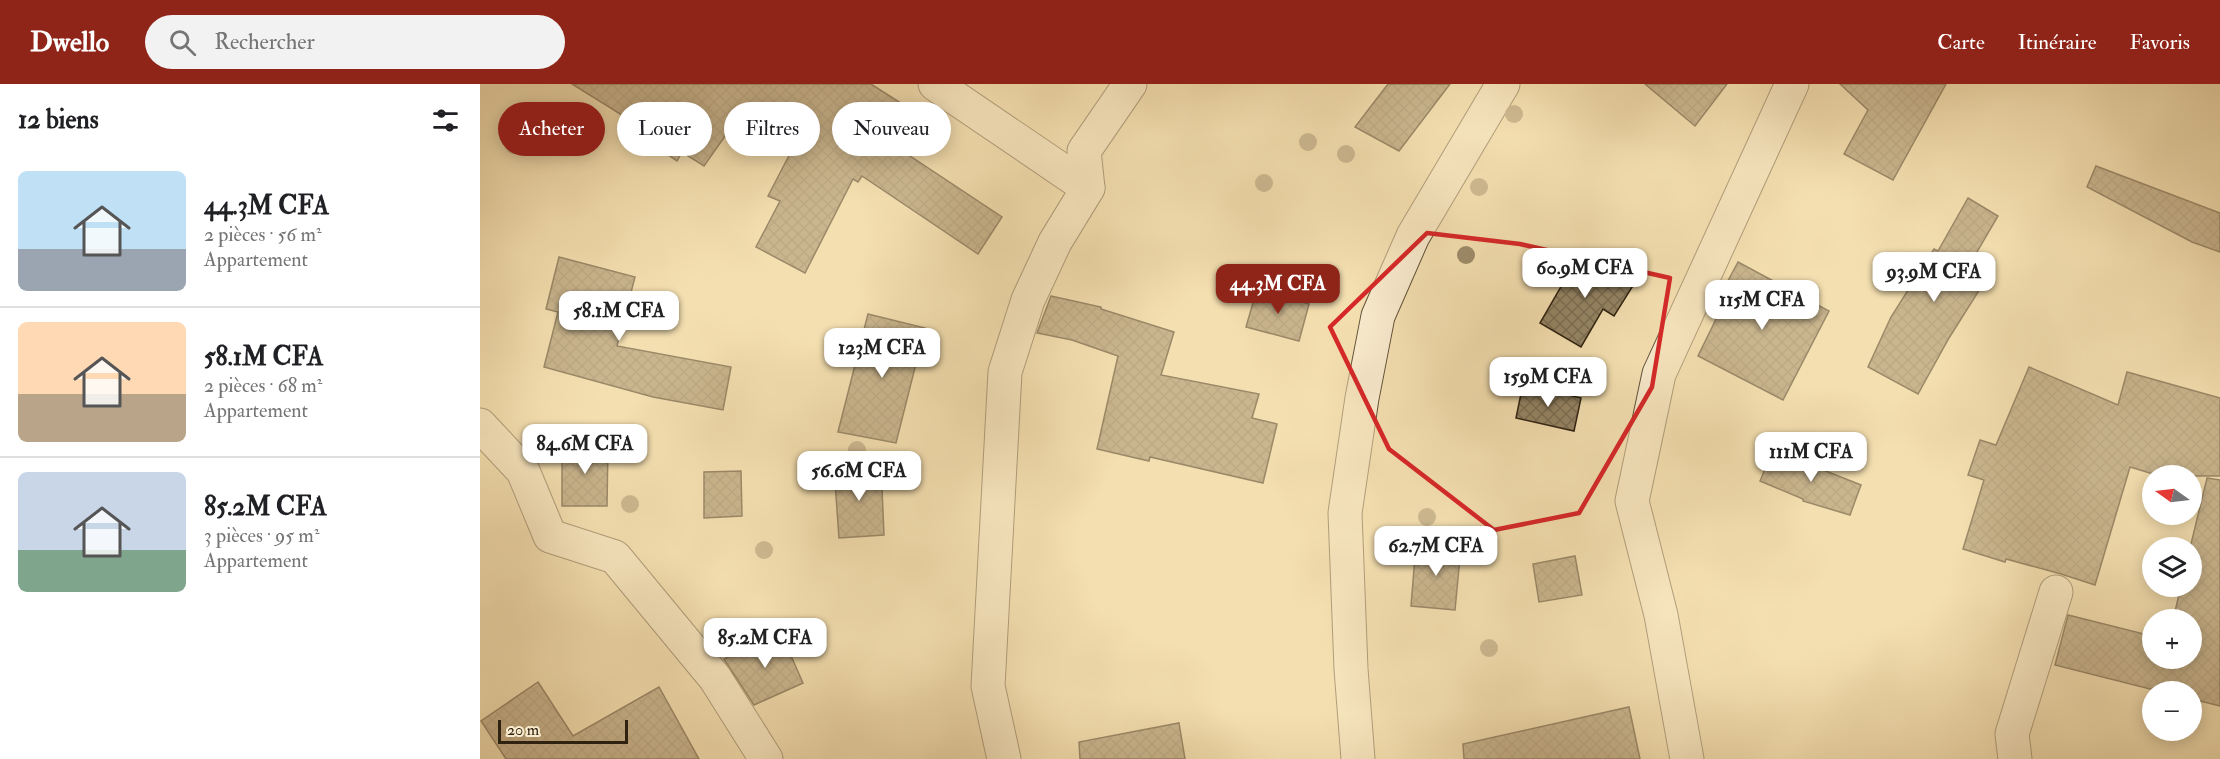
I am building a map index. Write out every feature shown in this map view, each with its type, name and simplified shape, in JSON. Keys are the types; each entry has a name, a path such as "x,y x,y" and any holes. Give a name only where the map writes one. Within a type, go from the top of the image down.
{"street":[{"path":"935,84 1088,188"},
{"path":"1004,759 988,686 1005,372 1028,300 1055,242 1088,188 1084,151 1130,84"},
{"path":"1358,759 1351,669 1345,513 1362,398 1378,316 1413,236 1503,84"},
{"path":"1687,759 1661,615 1632,501 1659,374 1792,84"},
{"path":"480,424 523,471 550,536 615,557 715,678 766,759"},
{"path":"2015,759 2012,734 2056,592"}],"highlighted area":[{"path":"1427,233 1520,244 1670,278 1652,387 1579,513 1494,530 1389,449 1330,327"}],"building":[{"path":"572,84 871,84 899,102 832,102 832,156 910,156 1002,217 978,254 862,176 858,182 853,179 805,273 756,247 780,201 768,196 789,156 820,156 820,102 724,102 724,138 712,155 712,102 617,102 617,112 605,105 605,102 601,102"},
{"path":"1388,84 1450,84 1399,151 1355,127"},
{"path":"1645,84 1727,84 1695,126"},
{"path":"1840,84 1946,84 1893,180 1844,154 1868,110"},
{"path":"670,156 680,156 677,161"},
{"path":"688,156 711,156 704,166"},
{"path":"2096,166 2220,213 2220,252 2192,242 2087,187"},
{"path":"1968,198 1998,216 1967,269 1985,281 1949,338 1918,394 1868,367 1891,317 1934,249 1938,251"},
{"path":"1581,252 1634,284 1614,316 1603,309 1581,347 1540,323"},
{"path":"559,257 635,277 617,346 731,367 723,410 653,397 544,367 558,312 546,309"},
{"path":"1738,262 1829,311 1783,400 1698,356 1720,311 1714,307"},
{"path":"1257,289 1309,304 1299,341 1246,327"},
{"path":"1051,296 1101,307 1101,309 1174,332 1161,375 1259,394 1252,418 1277,424 1263,483 1150,457 1149,461 1097,449 1118,356 1072,340 1037,333"},
{"path":"868,314 925,328 896,443 838,432"},
{"path":"2029,367 2118,405 2127,372 2220,398 2220,476 2202,476 2202,465 2142,465 2142,471 2130,467 2095,585 1963,549 1984,480 1968,475 1980,440 1996,445"},
{"path":"1523,384 1581,398 1574,431 1516,418"},
{"path":"562,444 608,445 607,506 562,506"},
{"path":"1773,450 1861,485 1850,515 1803,501 1803,499 1760,481"},
{"path":"881,466 884,535 839,538 834,468"},
{"path":"741,471 742,516 704,518 704,472"},
{"path":"2207,478 2220,480 2220,706 2202,702 2202,681 2142,681 2142,687 2055,665 2068,615 2142,634 2142,669 2202,669 2202,609 2176,609 2178,597 2202,597 2202,537 2193,537 2196,525 2202,525 2202,499"},
{"path":"1416,544 1461,547 1455,610 1411,606"},
{"path":"1575,556 1582,595 1539,602 1533,564"},
{"path":"781,633 803,683 754,705 724,659"},
{"path":"538,682 573,736 659,687 699,759 506,759 481,721"},
{"path":"1629,707 1640,759 1464,759 1463,744"},
{"path":"1179,723 1185,759 1080,759 1079,742"}]}
